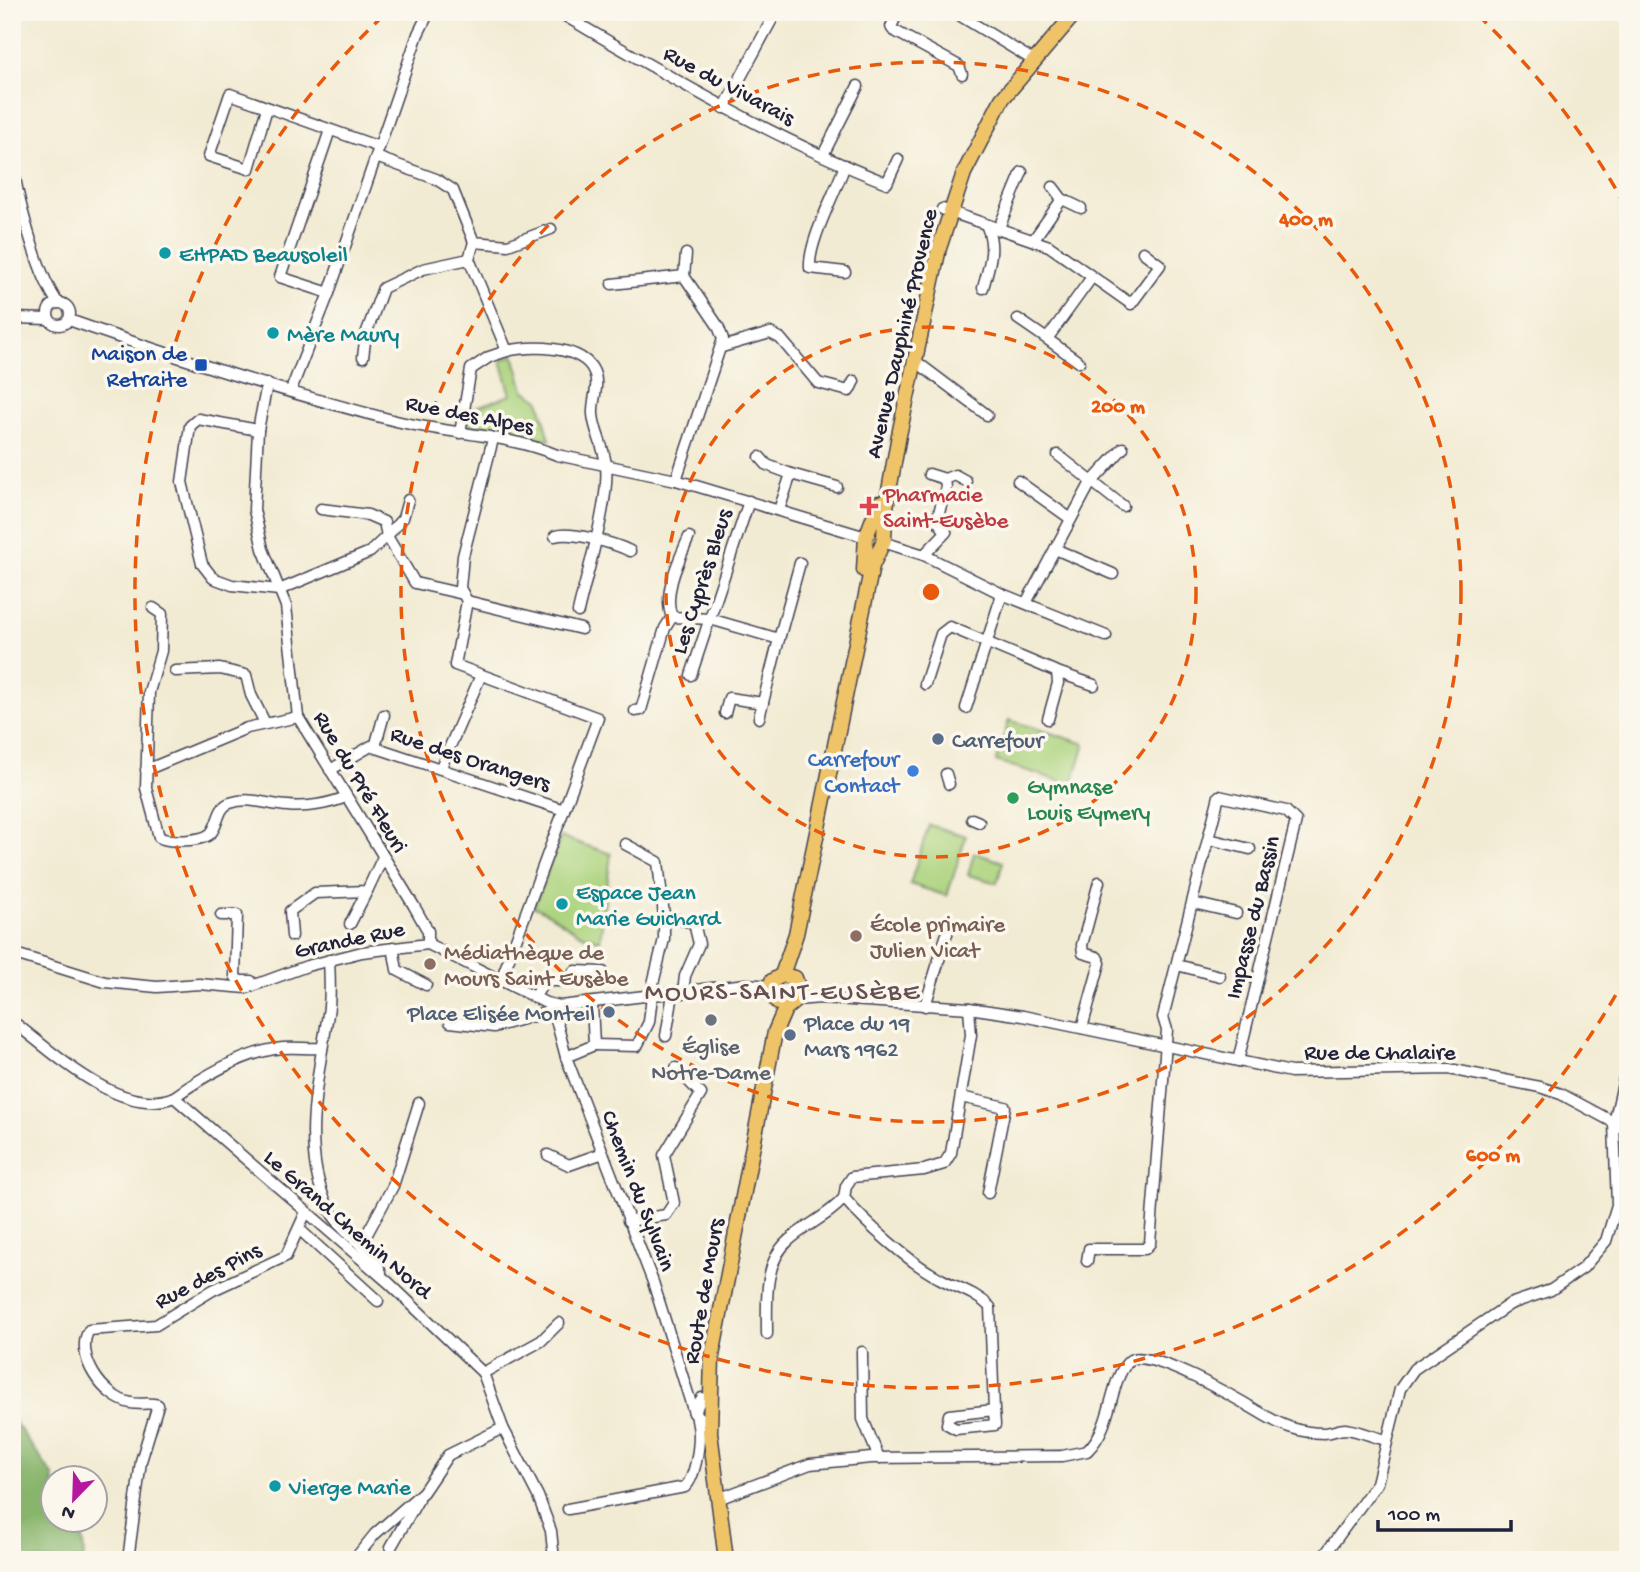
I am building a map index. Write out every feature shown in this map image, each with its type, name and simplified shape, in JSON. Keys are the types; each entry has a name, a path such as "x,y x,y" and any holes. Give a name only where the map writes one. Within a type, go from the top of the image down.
{"main road":[{"name":"Avenue Dauphiné Provence","path":"792,989 796,934 872,566 877,512 905,367 945,211 984,116 1067,12"},
{"name":"Avenue Dauphiné Provence","path":"1030,58 1076,12"},
{"name":"Avenue Dauphiné Provence","path":"875,539 945,211"},
{"path":"771,993 792,989"},
{"path":"771,993 792,989"},
{"name":"Route de Mours","path":"726,1560 706,1430 706,1395 720,1305 775,1032 792,989"},
{"name":"Route de Mours","path":"771,993 775,1032"}],"street":[{"path":"12,35 14,12"},
{"path":"291,390 329,293 429,12"},
{"name":"Rue du Vivarais","path":"558,12 724,108 845,165 887,183 898,159"},
{"path":"724,108 776,12"},
{"path":"898,12 891,27 893,30 959,66 962,74"},
{"path":"954,12 972,16 1030,58"},
{"path":"823,155 858,86"},
{"path":"267,108 249,169 209,156 230,94 330,130 446,184 458,201 474,242 469,259 507,351"},
{"path":"329,293 281,277 330,130"},
{"path":"12,158 29,231 48,284 58,303 69,308 69,320 59,326 49,319 12,318"},
{"path":"845,165 809,254 810,268 845,272"},
{"path":"984,288 992,255 993,228 1022,172"},
{"path":"1053,187 1062,199 1081,208"},
{"path":"1034,239 1062,199"},
{"path":"945,211 1049,246 1131,304 1160,265 1143,253"},
{"path":"474,242 508,245 551,229"},
{"path":"676,480 723,339 718,326 684,276 686,254"},
{"path":"363,357 366,334 383,288 423,269 469,259"},
{"path":"612,284 684,276"},
{"path":"1047,339 1091,277"},
{"path":"49,319 50,309 58,303"},
{"path":"1018,319 1079,362"},
{"name":"Rue des Alpes","path":"69,320 201,365 378,416 676,480 875,539 924,555 1002,594 1106,636"},
{"path":"722,347 770,333 780,338 818,383 849,391 854,381"},
{"path":"460,433 471,369 489,357 529,345 552,347 589,363 597,382 593,416 606,465 595,540 578,612"},
{"path":"914,360 987,415"},
{"name":"Rue du Pré Fleuri","path":"267,384 258,430 254,510 263,549 286,606 292,640 298,717 428,931 428,944"},
{"path":"258,430 198,419 190,426 181,482 205,572 212,579 232,585 279,590 370,552 403,518 408,500"},
{"path":"494,439 463,556 460,588 465,597 455,665 598,718 501,980"},
{"path":"1026,603 1093,481 1122,448"},
{"path":"1058,455 1124,506"},
{"path":"760,457 767,465 837,487"},
{"path":"779,510 791,474"},
{"path":"929,474 945,479 955,475 966,481"},
{"path":"924,555 946,532 937,520 946,487 945,479"},
{"path":"1018,481 1071,519"},
{"name":"Les Cyprès Bleus","path":"691,675 749,501"},
{"path":"321,509 368,515 384,522 387,536 415,583 581,629"},
{"path":"555,536 562,534 595,540 630,551"},
{"path":"672,617 666,603 667,592 689,537"},
{"path":"1055,549 1113,574"},
{"path":"759,718 800,563"},
{"path":"966,708 1002,594"},
{"path":"153,608 162,614 161,651 149,692 146,788 157,834 167,841 207,836 214,830 223,807 229,803 260,799 288,806 346,797"},
{"path":"672,617 710,620 779,639"},
{"path":"635,711 641,709 665,628 672,617"},
{"path":"925,684 941,634 950,627 1094,685"},
{"path":"175,671 220,669 246,675 251,695 265,723"},
{"path":"1048,719 1058,684 1058,672"},
{"path":"441,767 481,675"},
{"path":"725,713 729,698 763,703"},
{"path":"375,747 384,715"},
{"path":"146,770 265,723 298,717"},
{"name":"Rue des Orangers","path":"330,770 371,746 564,810"},
{"name":"Impasse du Bassin","path":"1209,839 1219,796 1286,811 1296,821 1238,1061"},
{"path":"1087,1261 1089,1250 1145,1249 1150,1243 1167,1030 1163,1017 1209,839 1250,849"},
{"path":"566,1057 594,1045 637,1046 649,1023 651,996 664,940 658,862 625,844"},
{"path":"350,924 383,857"},
{"path":"1082,1028 1100,963 1097,957 1083,953 1082,945 1099,882"},
{"path":"292,936 290,911 315,892 367,891"},
{"path":"1192,903 1236,913"},
{"path":"221,915 237,915 236,978 263,983"},
{"path":"664,916 694,923 699,944 678,993 667,1036"},
{"path":"925,1006 949,927"},
{"name":"Grande Rue","path":"12,953 105,982 247,988 330,960 393,947 428,944 535,996 552,1008 746,984 771,993"},
{"path":"393,947 397,970 426,985"},
{"path":"330,960 329,1011 322,1048 314,1145 327,1206 380,1268 384,1279"},
{"path":"1177,965 1220,976"},
{"path":"535,996 545,981 566,981 575,971 603,972"},
{"name":"Rue de Chalaire","path":"792,989 821,998 969,1008 1309,1073 1430,1067 1449,1069 1540,1087 1561,1094 1628,1130"},
{"path":"592,1004 594,1045"},
{"path":"450,1022 494,1027 552,1008"},
{"name":"Chemin du Sylvain","path":"552,1008 566,1057 653,1283 694,1413"},
{"path":"767,1334 767,1288 777,1253 788,1240 832,1212 844,1198 846,1186 852,1177 924,1170 944,1164 951,1153 971,1035 969,1008"},
{"path":"12,1021 104,1089 162,1102 215,1071 241,1060 282,1048 322,1048"},
{"path":"1321,1560 1377,1483 1400,1389 1414,1369 1510,1304 1551,1290 1583,1268 1606,1241 1617,1205 1614,1123 1628,1062"},
{"path":"628,1221 666,1215 674,1203 664,1155 701,1094 676,1068"},
{"name":"Le Grand Chemin Nord","path":"174,1097 384,1279 483,1373 503,1428 538,1496 551,1531 554,1560"},
{"path":"961,1097 1005,1107 988,1194"},
{"path":"361,1245 377,1220 393,1186 419,1103"},
{"path":"548,1155 569,1165 603,1153"},
{"path":"844,1198 860,1217 937,1277 980,1297 990,1307 995,1410"},
{"name":"Rue des Pins","path":"128,1560 141,1461 158,1405 130,1403 111,1393 85,1357 82,1341 89,1330 156,1325 213,1290 286,1256 306,1212"},
{"path":"299,1229 378,1301"},
{"path":"483,1373 541,1340 559,1323"},
{"path":"862,1352 863,1419 879,1458"},
{"path":"718,1499 810,1464 879,1458 1062,1456 1087,1451 1104,1429 1121,1374 1130,1360 1136,1357 1150,1359 1222,1389 1281,1425 1307,1432 1345,1429 1386,1440"},
{"path":"687,1395 706,1395"},
{"path":"568,1509 685,1487 692,1481 706,1430 694,1413 706,1395"},
{"path":"391,1547 448,1455 503,1428"},
{"path":"354,1560 375,1534 423,1492"}],"green space":[{"path":"514,355 524,390 539,400 550,440 469,425 466,419 470,409 511,395 501,360"},
{"path":"1009,720 1085,744 1072,785 996,761"},
{"path":"929,825 966,836 947,896 910,884"},
{"path":"561,837 611,854 600,940 582,935 534,907"},
{"path":"974,853 1003,862 997,883 968,875"},
{"path":"12,1418 45,1464 38,1464 38,1534 83,1534 84,1560 12,1560"}],"place":[{"name":"EHPAD Beausoleil","path":"165,253"},
{"name":"Mère Maury","path":"273,333"},
{"name":"Maison de Retraite","path":"201,365"},
{"name":"Pharmacie Saint-Eusèbe","path":"869,506"},
{"name":"Carrefour","path":"938,739"},
{"name":"Carrefour Contact","path":"913,771"},
{"name":"Gymnase Louis Eymery","path":"1013,798"},
{"name":"Espace Jean Marie Guichard","path":"562,904"},
{"name":"École primaire Julien Vicat","path":"856,936"},
{"name":"Médiathèque de Mours Saint Eusèbe","path":"430,964"},
{"name":"Place Elisée Monteil","path":"609,1012"},
{"name":"Église Notre-Dame","path":"711,1020"},
{"name":"Place du 19 Mars 1962","path":"790,1035"},
{"name":"Vierge Marie","path":"275,1486"}],"district":[{"name":"MOURS-SAINT-EUSÈBE","path":"783,990"}]}
